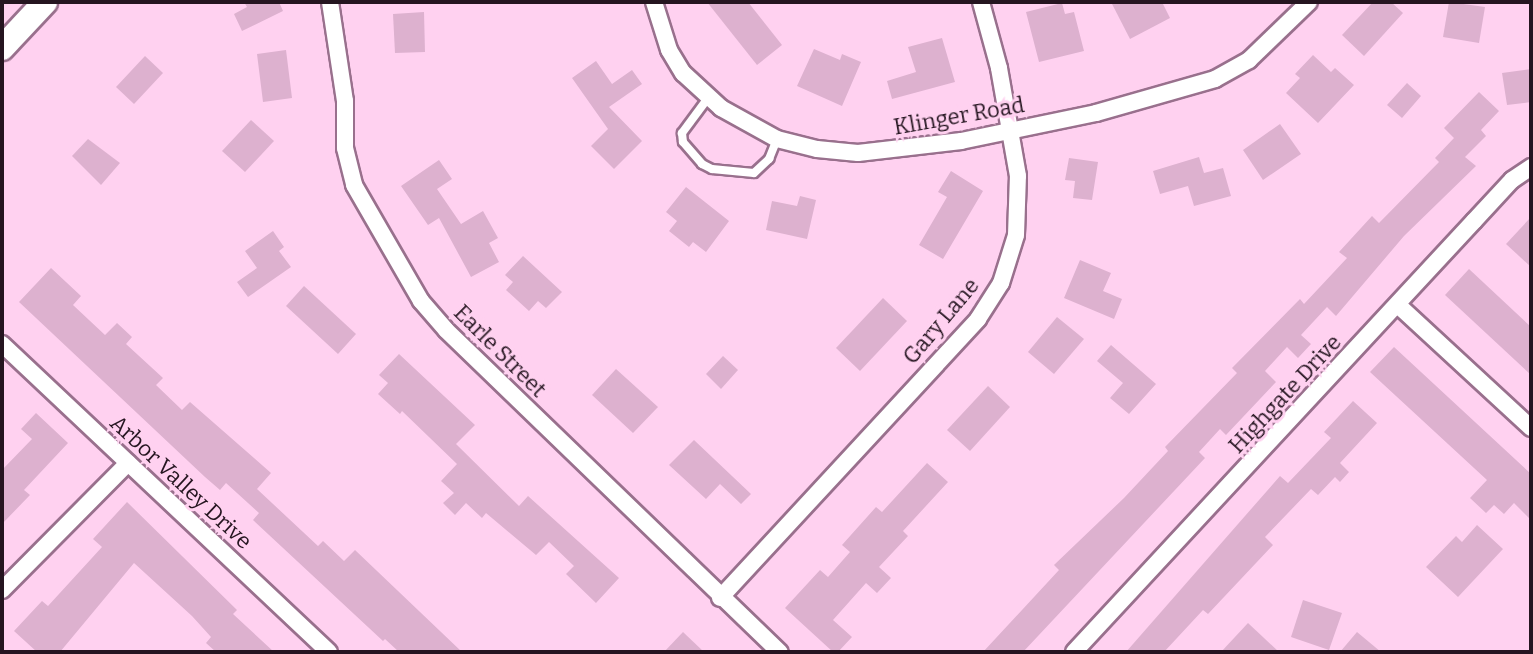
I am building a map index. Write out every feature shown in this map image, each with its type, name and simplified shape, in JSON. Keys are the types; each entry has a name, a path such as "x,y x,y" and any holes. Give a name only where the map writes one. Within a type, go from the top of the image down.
{"main road":[{"path":"2,48 45,2"}],"street":[{"name":"Earle Street","path":"330,2 345,101 345,148 354,185 421,301 446,330 720,598 780,652"},
{"name":"Klinger Road","path":"654,2 669,50 683,73 708,98 777,139 817,149 858,153 899,151 1010,131 1096,113 1215,79 1249,60 1309,2"},
{"name":"Gary Lane","path":"720,598 978,319 1001,283 1016,235 1018,176 999,68 981,2"},
{"name":"Highgate Drive","path":"1074,652 1399,306 1483,210 1531,167"},
{"path":"1399,306 1531,428"},
{"name":"Arbor Valley Drive","path":"2,344 329,652"},
{"path":"2,590 128,463"}],"lane":[{"path":"708,98 682,133 683,142 702,164 712,169 754,173 769,159 777,139"}],"building":[{"path":"244,2 279,2 283,11 242,31 234,14 247,7"},
{"path":"707,2 748,2 782,45 757,65"},
{"path":"1111,2 1162,2 1170,18 1130,39"},
{"path":"1373,2 1391,2 1403,13 1364,56 1342,35"},
{"path":"1449,2 1485,7 1479,43 1443,37"},
{"path":"1062,3 1065,14 1074,12 1084,51 1039,62 1026,12"},
{"path":"424,12 425,52 395,53 393,14"},
{"path":"942,38 955,82 892,99 887,81 916,72 908,47"},
{"path":"814,49 840,60 842,54 861,62 842,106 797,86"},
{"path":"286,50 292,98 263,102 257,54"},
{"path":"1313,55 1331,72 1335,68 1354,85 1318,123 1286,93 1300,78 1295,74"},
{"path":"145,56 163,73 134,104 116,87"},
{"path":"596,61 612,84 632,70 642,84 609,107 642,141 614,169 591,146 608,129 572,78"},
{"path":"1531,69 1531,102 1507,105 1502,73"},
{"path":"1407,83 1421,96 1402,118 1387,105"},
{"path":"1479,92 1499,111 1481,130 1486,136 1465,157 1476,166 1404,236 1336,316 1327,307 1301,335 1311,344 1298,358 1287,347 1265,371 1276,382 1226,435 1220,429 1199,452 1205,458 1023,652 983,652 1059,570 1054,565 1124,498 1168,451 1165,447 1237,373 1232,368 1300,299 1304,304 1347,258 1339,252 1372,216 1379,223 1439,162 1435,158 1454,138 1444,128"},
{"path":"251,120 274,141 245,172 222,151"},
{"path":"1280,124 1301,154 1263,180 1243,150"},
{"path":"88,139 120,163 101,185 72,156"},
{"path":"1199,157 1204,173 1223,168 1231,196 1194,206 1188,186 1160,194 1153,171"},
{"path":"1069,158 1098,162 1092,200 1073,198 1075,181 1065,180"},
{"path":"439,160 452,179 437,189 461,224 483,211 498,238 489,243 499,262 471,277 439,218 428,225 401,186"},
{"path":"951,171 983,191 943,259 919,245 947,197 938,192"},
{"path":"686,187 729,221 706,252 693,242 689,247 669,231 677,221 666,212"},
{"path":"800,196 816,200 807,239 766,230 772,201 797,206"},
{"path":"1531,217 1531,267 1506,244"},
{"path":"273,231 284,247 279,251 291,267 248,297 237,282 257,268 245,251"},
{"path":"523,256 562,292 546,308 538,301 529,311 506,290 513,282 505,275"},
{"path":"1080,260 1111,273 1103,291 1122,299 1114,319 1064,298"},
{"path":"51,268 81,296 73,305 105,335 117,323 132,337 126,344 163,378 156,385 182,410 190,402 271,473 257,489 318,546 323,541 344,561 355,550 462,652 399,652 385,639 383,641 253,520 259,513 226,483 220,490 205,477 19,302"},
{"path":"1469,269 1531,327 1531,375 1445,295"},
{"path":"304,286 356,334 338,354 286,306"},
{"path":"883,298 907,321 860,371 836,348"},
{"path":"1057,317 1084,339 1054,374 1028,352"},
{"path":"1111,345 1156,384 1129,414 1110,398 1123,383 1097,361"},
{"path":"1394,347 1531,474 1531,520 1514,503 1504,514 1494,505 1486,513 1470,498 1487,480 1370,372"},
{"path":"399,354 475,425 456,444 519,506 528,496 619,578 596,603 566,574 574,566 549,542 536,555 486,513 482,518 466,503 455,515 443,503 454,493 441,481 457,464 402,411 400,414 378,394 388,383 379,375"},
{"path":"723,356 738,370 721,389 706,374"},
{"path":"616,369 658,407 633,433 592,395"},
{"path":"988,386 1010,407 970,451 947,430"},
{"path":"1353,401 1377,423 1340,463 1349,472 1340,482 1335,477 1318,495 1311,489 1265,537 1273,545 1208,614 1203,610 1164,652 1126,652 1280,476 1288,483 1331,438 1324,432"},
{"path":"36,413 68,443 24,490 30,495 2,524 2,470 32,439 21,429"},
{"path":"694,440 751,494 741,504 720,484 706,499 669,465"},
{"path":"927,463 948,482 903,531 908,536 879,567 891,578 877,593 866,583 833,620 852,637 838,652 833,652 785,608 820,570 828,577 850,552 842,545 876,507 882,512"},
{"path":"127,502 237,610 233,614 274,652 216,652 206,643 211,637 192,616 134,563 60,652 37,652 14,631 42,601 48,606 102,547 93,539"},
{"path":"1477,525 1503,549 1458,597 1426,567 1456,536 1462,542"},
{"path":"1303,600 1342,613 1329,650 1291,637"},
{"path":"1248,623 1279,652 1221,652"},
{"path":"683,632 704,652 664,652"},
{"path":"1357,632 1381,652 1340,652"}]}
